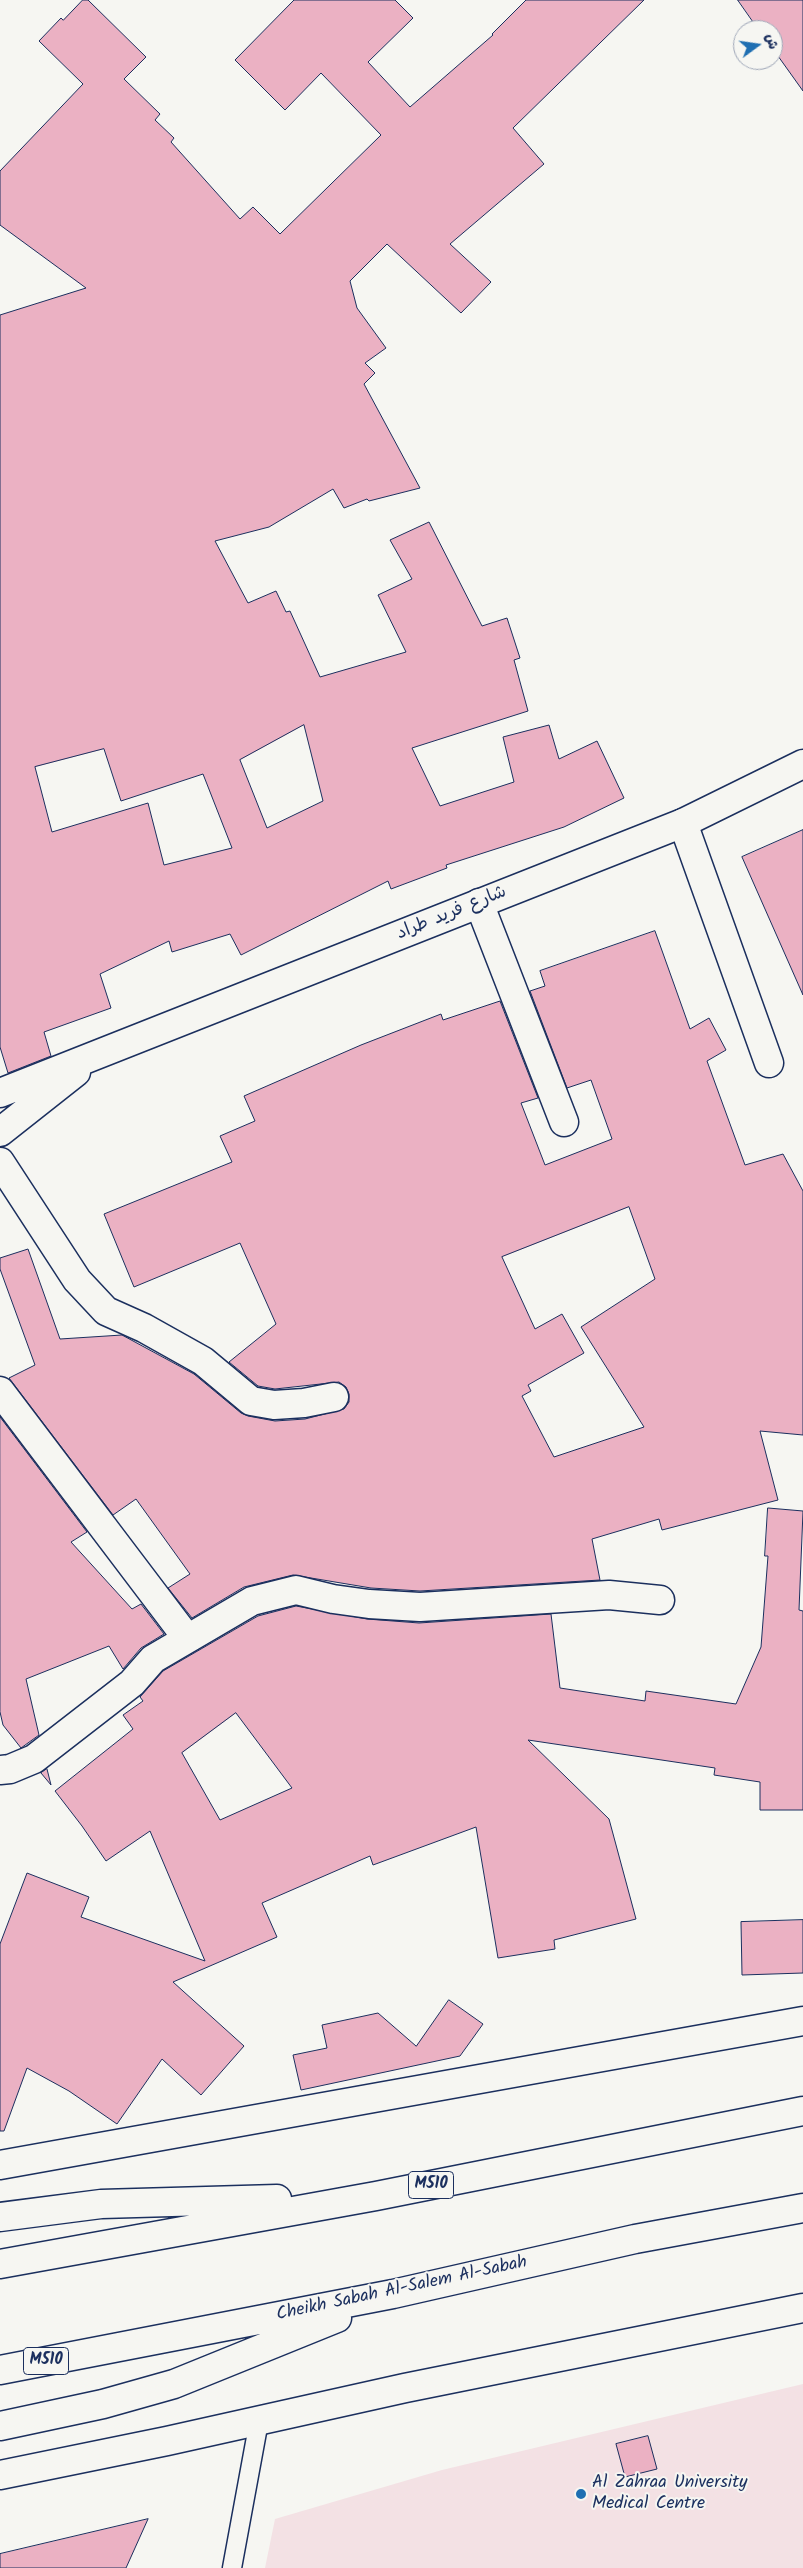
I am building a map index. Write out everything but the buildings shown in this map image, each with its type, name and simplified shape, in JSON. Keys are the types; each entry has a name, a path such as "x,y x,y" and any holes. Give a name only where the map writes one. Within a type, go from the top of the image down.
{"main road":[{"name":"شارع فريد طراد","path":"0,1093 683,823 803,764"},
{"path":"683,823 769,1064"},
{"path":"479,903 564,1122"},
{"name":"شارع فريد طراد","path":"0,1132 97,1056"},
{"path":"0,1162 77,1280 106,1311 144,1328 203,1360 251,1401 274,1405 304,1404 334,1397"},
{"path":"0,1391 186,1638"},
{"path":"0,1770 10,1769 34,1759 132,1683 153,1659 252,1601 296,1590 351,1601 420,1607 609,1595 660,1600"},
{"path":"0,2165 803,2021"},
{"name":"M510","path":"0,2264 376,2196 803,2110"},
{"path":"0,2217 101,2204 376,2196"},
{"name":"Cheikh Sabah Al-Salem Al-Sabah","path":"0,2370 394,2294 635,2239 803,2208"},
{"path":"0,2426 103,2404 174,2384 394,2294"},
{"path":"0,2475 260,2421 405,2388 803,2308"}],"lane":[{"path":"232,2568 260,2421"}],"shaded area":[{"name":"Al Zahraa University Medical Centre","path":"803,2384 803,2568 265,2568 275,2519 442,2470"}],"place":[{"name":"Al Zahraa University Medical Centre","path":"581,2494"}]}
